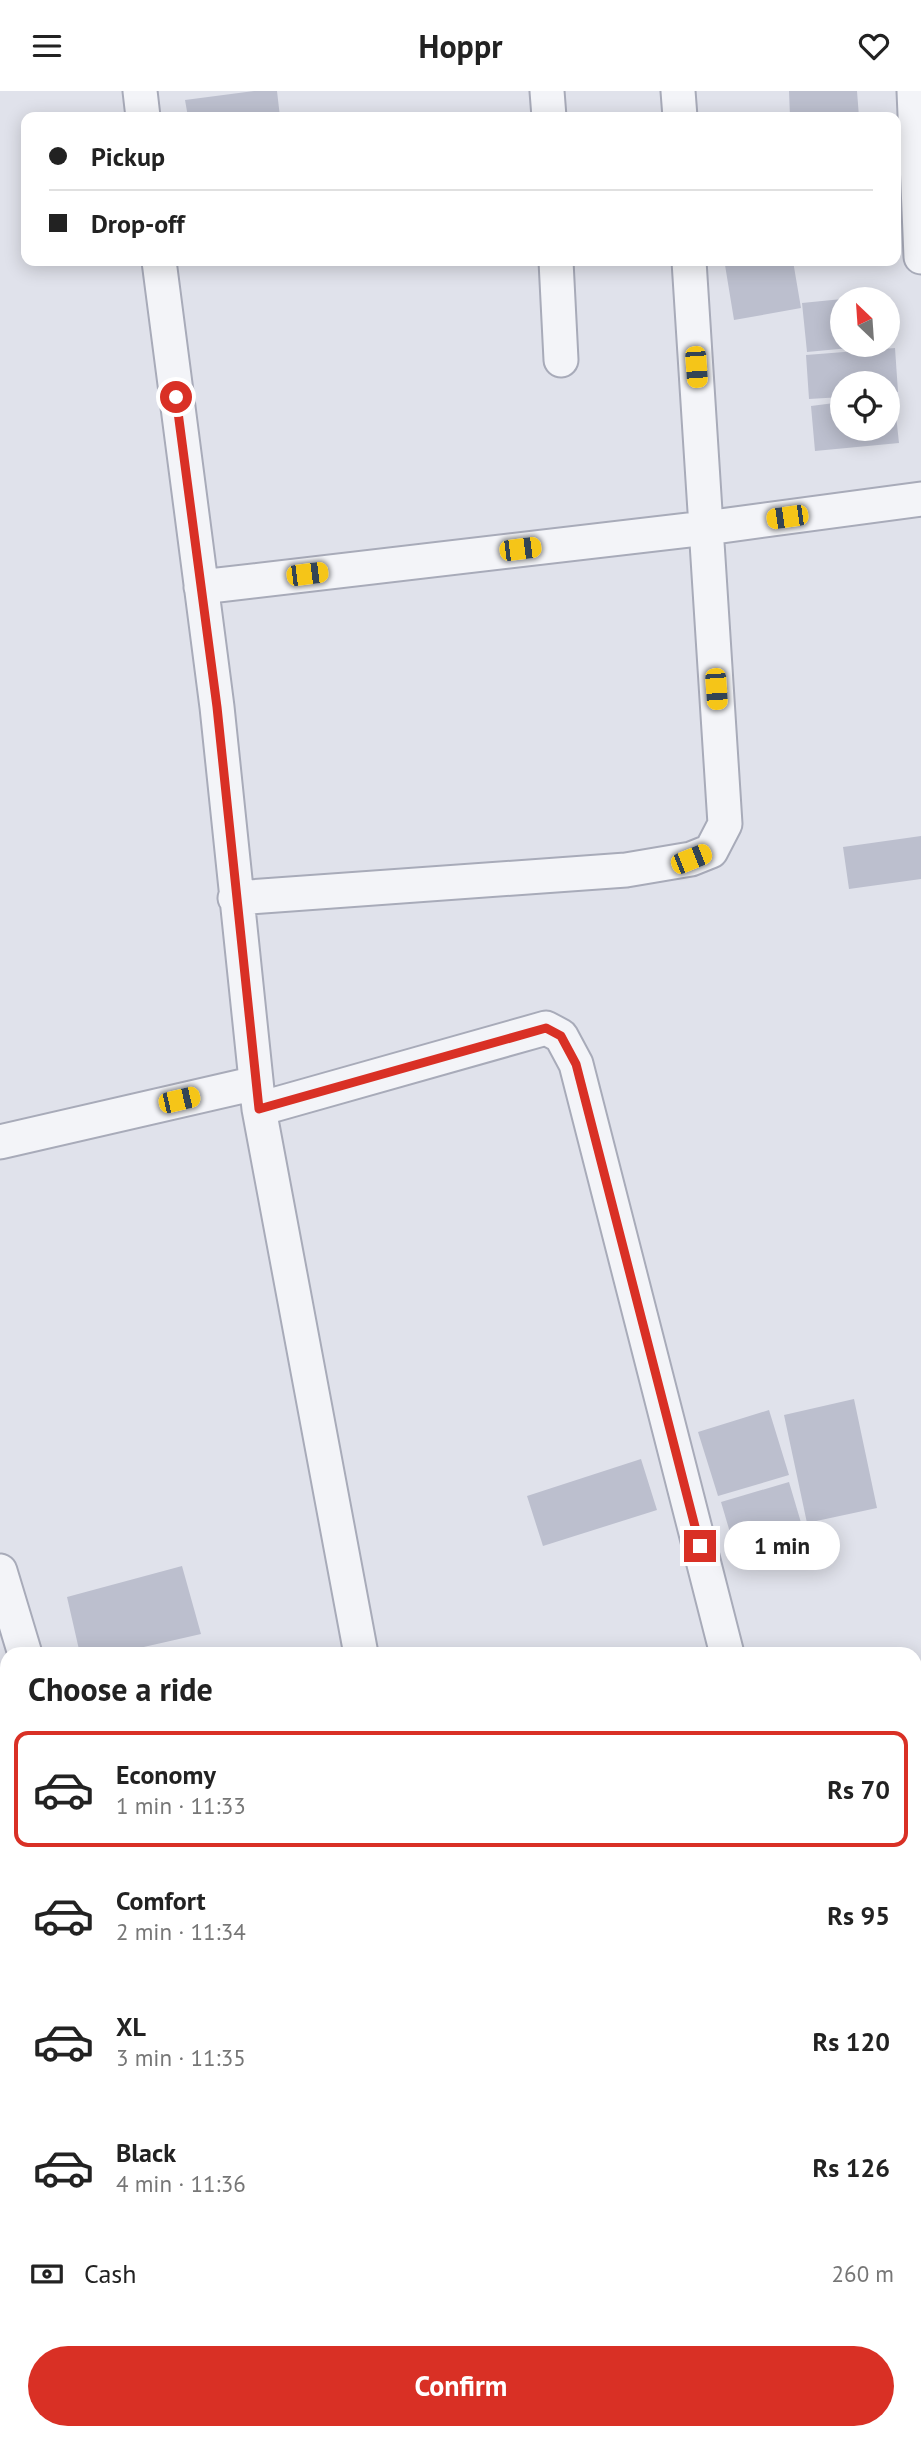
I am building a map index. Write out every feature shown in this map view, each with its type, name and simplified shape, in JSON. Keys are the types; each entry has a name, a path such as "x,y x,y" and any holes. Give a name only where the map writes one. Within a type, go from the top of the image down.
{"street":[{"path":"140,91 142,112"},
{"path":"547,91 549,112"},
{"path":"678,91 680,112"},
{"path":"914,91 921,257"},
{"path":"160,266 217,707 234,898 257,1096 360,1647"},
{"path":"556,266 561,361"},
{"path":"234,898 626,870 691,859 711,851 725,824 689,266"},
{"path":"201,587 706,528 921,499"},
{"path":"0,1142 257,1096 546,1028 561,1036 576,1064 725,1647"},
{"path":"0,1571 23,1647"}],"building":[{"path":"254,91 277,91 279,112 187,112 185,100"},
{"path":"789,91 857,91 859,112 790,112"},
{"path":"725,266 794,266 801,308 734,320"},
{"path":"830,300 830,350 807,352 802,303"},
{"path":"830,353 830,357 896,357 897,371 830,371 830,398 809,399 806,355"},
{"path":"830,404 830,441 899,443 815,451 811,406"},
{"path":"921,836 921,879 849,889 843,847"},
{"path":"854,1399 877,1508 807,1523 784,1415"},
{"path":"769,1410 789,1475 718,1496 698,1432"},
{"path":"641,1459 657,1510 543,1546 527,1496"},
{"path":"789,1482 802,1526 734,1546 721,1502"},
{"path":"182,1566 201,1634 144,1647 78,1647 67,1597"}],"route":[{"path":"176,397 217,707 234,898 259,1109 546,1028 561,1036 576,1064 700,1546"}]}
